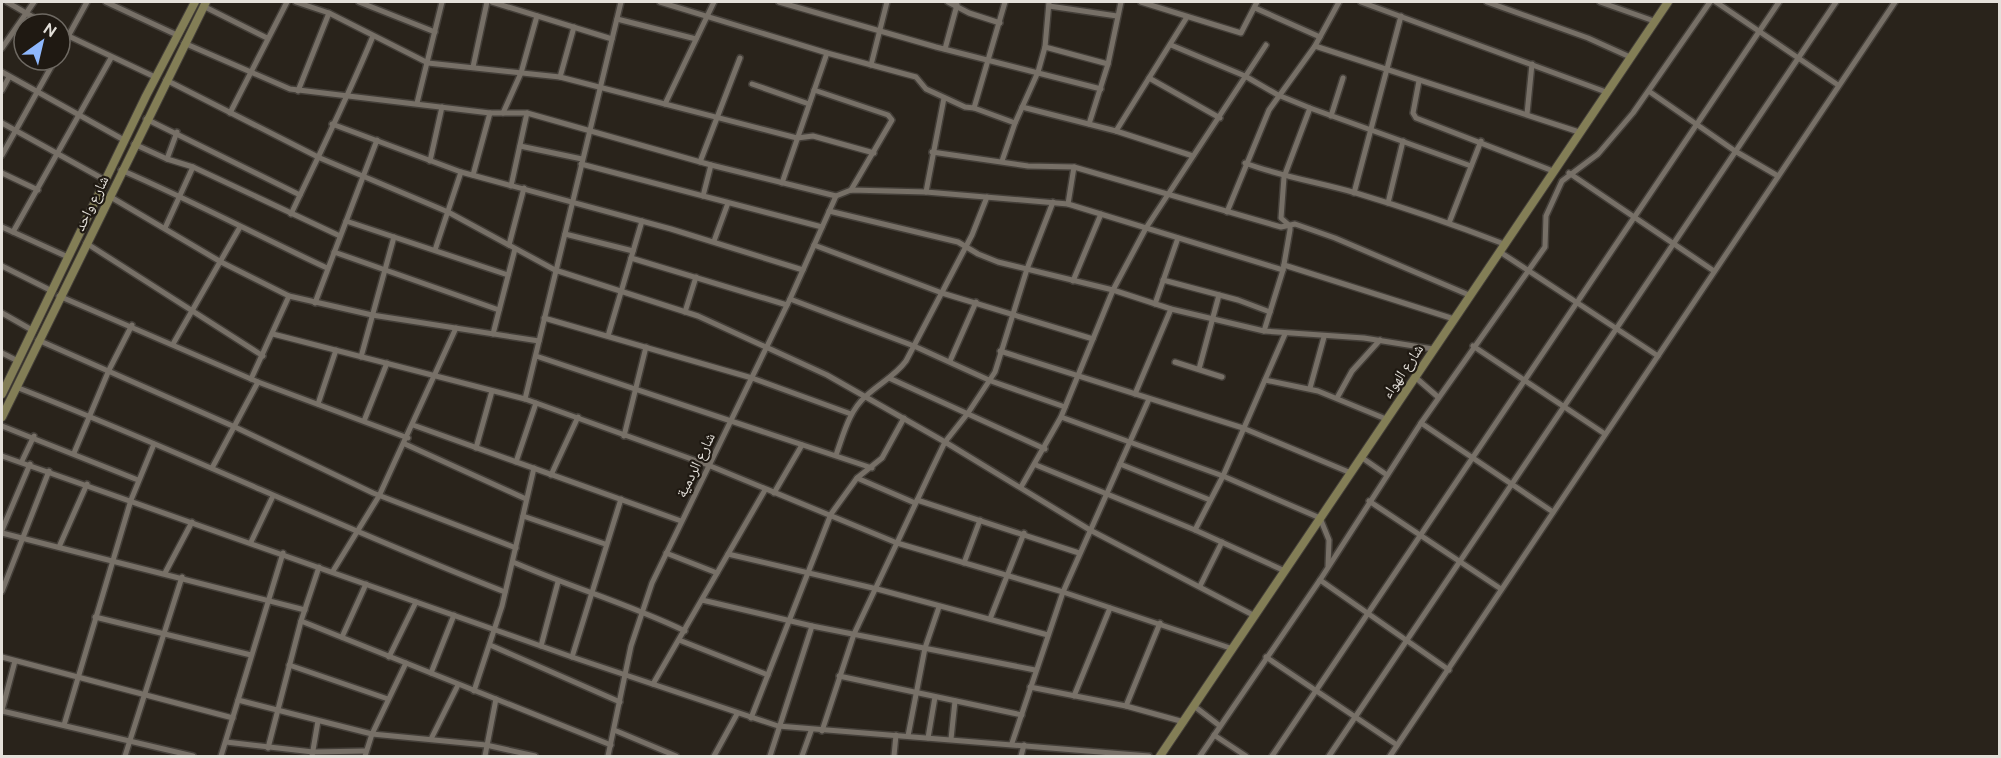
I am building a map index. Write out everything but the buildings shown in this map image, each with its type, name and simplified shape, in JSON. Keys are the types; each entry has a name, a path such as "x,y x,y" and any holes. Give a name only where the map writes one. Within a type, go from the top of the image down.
{"street":[{"path":"7,2 23,12"},
{"path":"72,31 87,2"},
{"path":"106,2 177,35"},
{"name":"شارع واحد","path":"2,394 155,77 195,2"},
{"path":"230,113 286,2"},
{"path":"296,2 329,13 429,63 560,77 797,138 813,136 874,153"},
{"path":"359,2 435,32"},
{"path":"417,103 429,63 442,2"},
{"path":"472,67 487,2"},
{"path":"492,2 612,39"},
{"path":"525,399 621,2"},
{"path":"660,2 918,78 926,89 944,98 1015,123"},
{"path":"665,104 714,2"},
{"path":"779,2 945,50 1101,89"},
{"path":"871,65 887,2"},
{"path":"948,2 969,13 1000,23"},
{"path":"974,108 1005,2"},
{"path":"1089,124 1108,64 1121,2"},
{"path":"1141,2 1241,33 1257,2"},
{"path":"1227,212 1245,163 1278,95 1315,46 1339,2"},
{"path":"1362,2 1606,92"},
{"path":"1487,2 1588,38 1630,57"},
{"path":"1600,2 1654,21"},
{"name":"شارع الهواء","path":"1160,756 1668,2"},
{"path":"1200,756 1320,580 1420,423 1545,247 1546,216 1569,173 1598,154 1650,92 1710,2"},
{"path":"1716,2 1838,86"},
{"path":"1272,756 1779,2"},
{"path":"1329,756 1836,2"},
{"path":"1390,756 1895,2"},
{"path":"1002,161 1015,123 1038,72 1045,47 1049,3 1117,16"},
{"path":"204,4 267,38"},
{"name":"شارع واحد","path":"2,417 204,4"},
{"path":"945,50 957,5"},
{"path":"1255,8 1320,38"},
{"path":"298,91 329,13"},
{"path":"503,113 522,73 537,16"},
{"path":"1354,192 1401,16"},
{"path":"1116,131 1187,17"},
{"path":"617,19 696,39"},
{"path":"560,77 574,27"},
{"path":"2,48 12,34"},
{"path":"291,214 320,158 332,124 349,94 373,36"},
{"path":"72,38 155,77"},
{"path":"184,43 280,87 490,113 527,113 711,165 836,196 851,190 926,192 1068,204 1178,238 1409,303 1454,319"},
{"path":"1171,45 1245,76 1278,95 1310,108 1471,166"},
{"path":"1021,487 1036,465 1061,417 1113,291 1146,228 1266,45"},
{"path":"1315,46 1579,132"},
{"path":"1045,47 1108,64"},
{"path":"782,183 827,53"},
{"path":"13,232 111,58"},
{"path":"700,162 740,58"},
{"path":"1527,114 1532,64"},
{"path":"2,72 124,140"},
{"path":"2,155 48,72"},
{"path":"2,90 9,77"},
{"path":"1149,78 1220,118"},
{"path":"1331,116 1343,78"},
{"path":"165,80 320,158 448,212 555,270 685,312 766,347 866,396 1090,530 1255,616"},
{"path":"1419,81 1413,113 1416,118 1481,141 1552,171"},
{"path":"752,84 809,104"},
{"path":"814,90 891,117 892,123 851,190"},
{"path":"1650,92 1735,151 1778,176"},
{"path":"926,192 944,98"},
{"path":"429,161 442,107"},
{"path":"1022,107 1116,131 1192,156"},
{"path":"1290,226 1281,218 1284,177 1310,108"},
{"path":"473,175 490,113"},
{"path":"511,186 527,113"},
{"path":"146,119 177,132 300,195"},
{"path":"2,123 105,180"},
{"path":"332,124 461,172 714,241 803,270"},
{"path":"167,159 177,132"},
{"path":"315,303 377,140"},
{"path":"1388,203 1403,141"},
{"path":"1449,223 1481,141"},
{"path":"134,144 167,159 194,167 340,236"},
{"path":"520,146 822,227"},
{"path":"932,152 1028,166 1074,167 1281,227 1298,225 1335,238 1469,295"},
{"path":"1245,163 1284,177 1300,178 1354,192 1449,223 1504,244"},
{"path":"703,196 711,165"},
{"path":"165,228 194,167"},
{"path":"1068,204 1074,167"},
{"path":"121,170 180,195 240,227 327,268"},
{"path":"435,250 461,172"},
{"path":"2,173 38,190"},
{"path":"1569,173 1672,245 1714,271"},
{"path":"493,334 508,275 524,188"},
{"path":"109,196 220,262 289,296 372,315 539,341"},
{"name":"شارع الردمية","path":"608,756 625,675 642,610 666,552 752,378 836,196"},
{"path":"836,455 851,414 866,396 902,366 914,346 966,247 987,197"},
{"path":"822,731 854,634 916,502 945,442 991,381 1027,269 1053,202"},
{"path":"714,241 728,203"},
{"path":"829,211 958,242 989,259 1113,291 1171,309 1264,331 1380,340 1433,349"},
{"path":"1073,281 1101,214"},
{"path":"346,221 508,275"},
{"path":"608,336 642,221"},
{"path":"1264,331 1283,268 1290,226"},
{"path":"2,227 68,257"},
{"path":"172,344 240,227"},
{"path":"565,234 633,251"},
{"path":"361,357 394,237"},
{"path":"1155,304 1178,238"},
{"path":"86,243 263,356"},
{"path":"814,245 942,293 1093,339"},
{"path":"334,252 499,310"},
{"path":"1500,252 1658,356"},
{"path":"631,258 788,302 914,346 991,381 1065,407"},
{"path":"2,266 52,291"},
{"path":"685,312 696,277"},
{"path":"1164,280 1270,312"},
{"path":"1199,369 1219,295"},
{"path":"60,296 132,325 258,382 364,421 526,499"},
{"path":"251,379 289,296"},
{"path":"950,361 976,302"},
{"path":"1135,394 1171,309"},
{"path":"2,314 32,330"},
{"path":"544,318 752,378 851,414"},
{"path":"74,453 109,370 132,325"},
{"path":"333,571 379,496 456,328"},
{"path":"273,334 525,399 708,465 897,543 1063,592 1233,649"},
{"path":"1195,530 1223,476 1284,334"},
{"path":"1310,388 1324,337"},
{"path":"39,340 235,427 379,496 516,548"},
{"path":"1337,398 1352,371 1380,340"},
{"path":"1473,346 1605,434"},
{"path":"624,436 645,347"},
{"path":"318,404 336,350"},
{"path":"1000,351 1243,428 1351,472"},
{"path":"2,353 18,361"},
{"path":"536,356 872,468"},
{"path":"1175,362 1222,377"},
{"path":"364,421 387,363"},
{"path":"1415,377 1438,397"},
{"path":"890,378 1045,449"},
{"path":"1265,380 1310,388 1386,419"},
{"path":"212,468 258,382"},
{"path":"16,387 505,592"},
{"path":"476,448 492,391"},
{"path":"1012,743 1063,592 1149,399"},
{"path":"516,462 536,403"},
{"path":"551,475 578,417"},
{"path":"1061,417 1223,476 1320,518 1329,540 1328,567"},
{"path":"751,718 831,514 857,478 882,458 904,418"},
{"path":"1420,423 1514,483 1553,512"},
{"path":"413,425 681,521"},
{"path":"2,426 34,436 138,480"},
{"path":"22,461 34,436"},
{"path":"64,725 112,559 138,480 154,444"},
{"path":"774,493 802,444"},
{"path":"2,456 22,461 572,657 778,726 811,731 1012,743 1149,756"},
{"path":"1361,457 1387,475"},
{"path":"30,464 2,532 268,598 305,610"},
{"path":"1120,464 1210,501"},
{"path":"1036,465 1107,492 1286,571"},
{"path":"474,691 505,592 534,468"},
{"path":"2,591 49,471"},
{"path":"857,478 916,502 980,520 1079,553"},
{"path":"59,547 87,484"},
{"path":"653,684 765,490"},
{"path":"251,542 273,496"},
{"path":"572,657 605,544 621,499"},
{"path":"1370,501 1501,589"},
{"path":"523,516 605,544"},
{"path":"964,563 980,520"},
{"path":"165,573 192,522"},
{"path":"990,620 1024,534"},
{"path":"1200,586 1222,542"},
{"path":"666,552 717,573"},
{"path":"221,756 282,554"},
{"path":"728,554 877,589 1048,635"},
{"path":"513,562 558,582 642,610 685,631"},
{"path":"268,748 301,621 319,567"},
{"path":"125,756 182,577"},
{"path":"1320,580 1449,670"},
{"path":"541,646 558,582"},
{"path":"342,637 366,584"},
{"path":"702,600 812,626 1035,670"},
{"path":"389,657 416,602"},
{"path":"908,736 925,648 939,607"},
{"path":"1074,696 1110,608"},
{"path":"431,673 454,615"},
{"path":"95,617 251,655"},
{"path":"301,621 611,745"},
{"path":"1126,706 1160,623"},
{"path":"770,756 812,626"},
{"path":"679,640 768,675"},
{"path":"490,645 620,702"},
{"path":"2,657 233,718"},
{"path":"1266,657 1397,745"},
{"path":"15,660 2,710 194,756"},
{"path":"226,742 312,754 366,754 372,734 406,663"},
{"path":"290,665 388,699"},
{"path":"839,676 1022,715"},
{"path":"431,739 458,685"},
{"path":"1030,687 1126,706 1184,722"},
{"path":"928,738 935,697"},
{"path":"485,756 496,699"},
{"path":"238,700 372,734 486,746 535,756"},
{"path":"951,739 955,701"},
{"path":"1194,706 1220,726"},
{"path":"714,756 737,714"},
{"path":"312,754 318,721"},
{"path":"614,730 666,754 676,756"},
{"path":"802,756 811,731"},
{"path":"894,756 896,735"},
{"path":"1214,735 1246,756"},
{"path":"1021,756 1024,745"}]}
